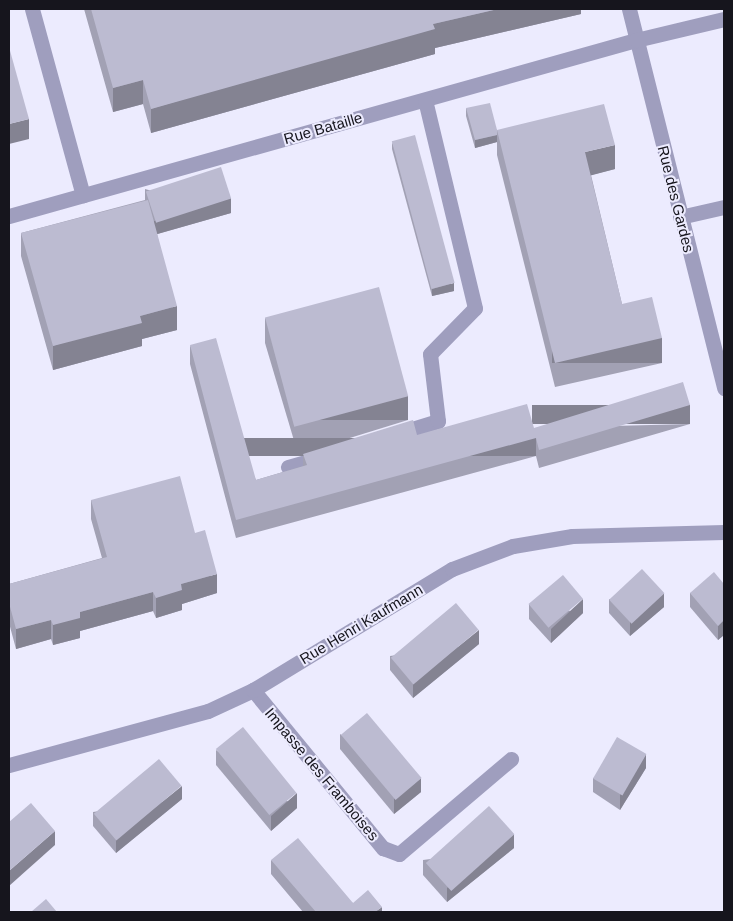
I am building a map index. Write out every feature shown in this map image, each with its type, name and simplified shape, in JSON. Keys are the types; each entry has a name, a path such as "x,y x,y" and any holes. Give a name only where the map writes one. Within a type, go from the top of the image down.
{"street":[{"path":"32,9 83,195"},
{"name":"Rue des Gardes","path":"629,9 724,388"},
{"name":"Rue Bataille","path":"9,216 636,40 724,19"},
{"path":"382,438 438,421 430,354 476,308 425,100"},
{"path":"680,217 724,207"},
{"path":"288,467 335,453"},
{"name":"Rue Henri Kaufmann","path":"9,765 208,712 253,690 452,569 513,546 572,536 724,532"},
{"name":"Impasse des Framboises","path":"253,690 384,848 399,854 511,759"},
{"path":"9,776 26,760"}],"building":[{"path":"91,9 498,9 433,24 435,29 151,109 143,80 113,88"},
{"path":"9,47 29,119 9,124"},
{"path":"490,103 497,135 475,140 466,108"},
{"path":"604,104 615,145 585,152 622,304 652,297 662,338 555,363 497,130"},
{"path":"415,135 455,283 431,289 392,141"},
{"path":"221,167 231,198 156,223 146,191"},
{"path":"148,200 177,306 140,316 142,323 53,346 21,233"},
{"path":"379,287 408,396 294,427 265,318"},
{"path":"216,338 256,480 307,465 303,454 413,420 417,435 527,404 534,428 683,382 690,405 539,450 536,438 236,520 190,345"},
{"path":"180,476 195,533 205,530 217,574 181,584 182,590 156,598 153,592 80,612 80,618 53,625 51,620 16,629 9,603 9,584 107,557 91,500"},
{"path":"642,569 665,593 632,624 609,600"},
{"path":"714,572 724,584 724,620 718,626 690,593"},
{"path":"563,575 583,599 548,628 529,604"},
{"path":"456,603 478,630 413,684 391,658"},
{"path":"367,713 422,778 396,800 341,735"},
{"path":"243,727 296,793 269,815 216,749"},
{"path":"617,737 646,754 622,796 593,779"},
{"path":"159,759 181,786 116,840 94,814"},
{"path":"31,803 55,831 9,871 9,822"},
{"path":"489,806 514,834 451,891 426,863"},
{"path":"298,838 353,903 368,890 382,907 375,912 316,912 271,860"},
{"path":"46,899 57,912 31,912"}]}
